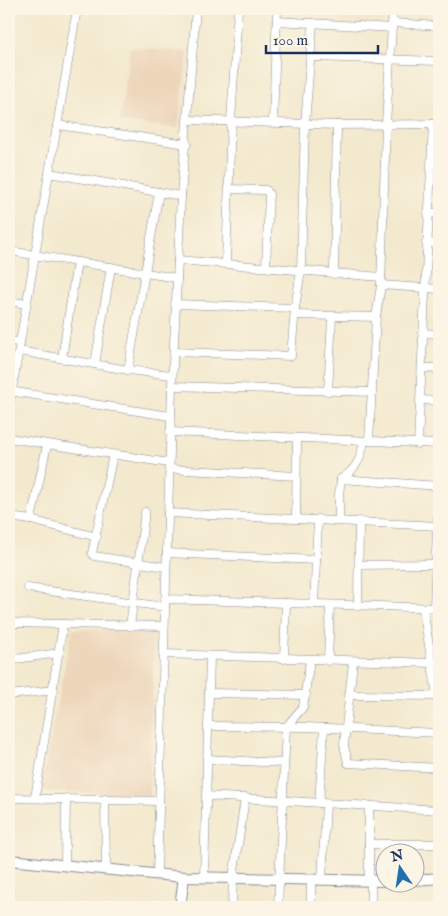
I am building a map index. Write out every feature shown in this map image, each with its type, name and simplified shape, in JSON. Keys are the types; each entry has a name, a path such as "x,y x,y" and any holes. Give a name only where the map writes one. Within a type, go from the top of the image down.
{"street":[{"path":"9,407 10,391 19,351 77,9"},
{"path":"157,874 170,416 181,196 196,9"},
{"path":"226,263 231,121 238,9"},
{"path":"273,122 277,9"},
{"path":"339,520 338,494 341,479 351,472 360,461 366,441 372,392 376,317 381,286 386,124 393,9"},
{"path":"277,21 439,26"},
{"path":"174,352 291,356 301,270 305,124 312,57 313,23"},
{"path":"312,57 439,61"},
{"path":"188,120 337,125 436,124 426,244 418,444"},
{"path":"57,125 186,144"},
{"path":"334,274 337,125"},
{"path":"49,173 181,196"},
{"path":"430,180 439,181"},
{"path":"229,189 266,190 268,194 266,267"},
{"path":"128,370 159,192"},
{"path":"428,213 439,213"},
{"path":"426,244 439,244"},
{"path":"9,251 177,278"},
{"path":"178,260 381,277"},
{"path":"62,358 77,262"},
{"path":"95,364 111,267"},
{"path":"381,286 439,289"},
{"path":"9,301 26,304"},
{"path":"176,304 295,311 332,318 376,317"},
{"path":"328,391 332,318"},
{"path":"422,334 439,334"},
{"path":"9,341 20,342"},
{"path":"19,351 128,370 172,374"},
{"path":"422,368 439,368"},
{"path":"172,386 372,392"},
{"path":"10,391 170,416"},
{"path":"421,400 439,401"},
{"path":"170,432 439,444"},
{"path":"9,438 169,466 296,476"},
{"path":"296,518 297,438"},
{"path":"30,520 47,445"},
{"path":"113,455 97,537 92,553 94,556 166,567"},
{"path":"28,588 133,604 286,603 436,608 435,564 439,476"},
{"path":"341,479 439,486"},
{"path":"130,626 144,512"},
{"path":"168,513 438,526"},
{"path":"9,517 30,520 97,537"},
{"path":"314,604 318,519"},
{"path":"358,606 359,521"},
{"path":"167,553 316,560"},
{"path":"359,565 435,564"},
{"path":"284,659 286,603"},
{"path":"328,661 330,605"},
{"path":"423,608 439,708"},
{"path":"9,623 164,626"},
{"path":"35,798 54,690 63,624"},
{"path":"9,660 59,652"},
{"path":"163,654 353,662 433,663"},
{"path":"204,878 210,656"},
{"path":"278,907 286,727 303,707 310,660"},
{"path":"353,662 345,750 347,761 350,765 439,768"},
{"path":"9,695 54,690"},
{"path":"209,693 306,694"},
{"path":"349,695 437,696"},
{"path":"208,726 439,733"},
{"path":"322,880 324,729"},
{"path":"207,759 284,764"},
{"path":"206,796 439,810"},
{"path":"9,798 159,801"},
{"path":"64,866 66,798"},
{"path":"232,907 233,878 245,798"},
{"path":"105,799 106,870"},
{"path":"369,806 371,907"},
{"path":"369,844 439,844"},
{"path":"9,860 184,877 376,881"},
{"path":"180,907 184,877"},
{"path":"426,879 439,878"},
{"path":"311,880 311,907"}],"shaded area":[{"path":"130,47 188,52 178,128 120,122"},
{"path":"72,629 155,631 149,795 40,791"}]}
